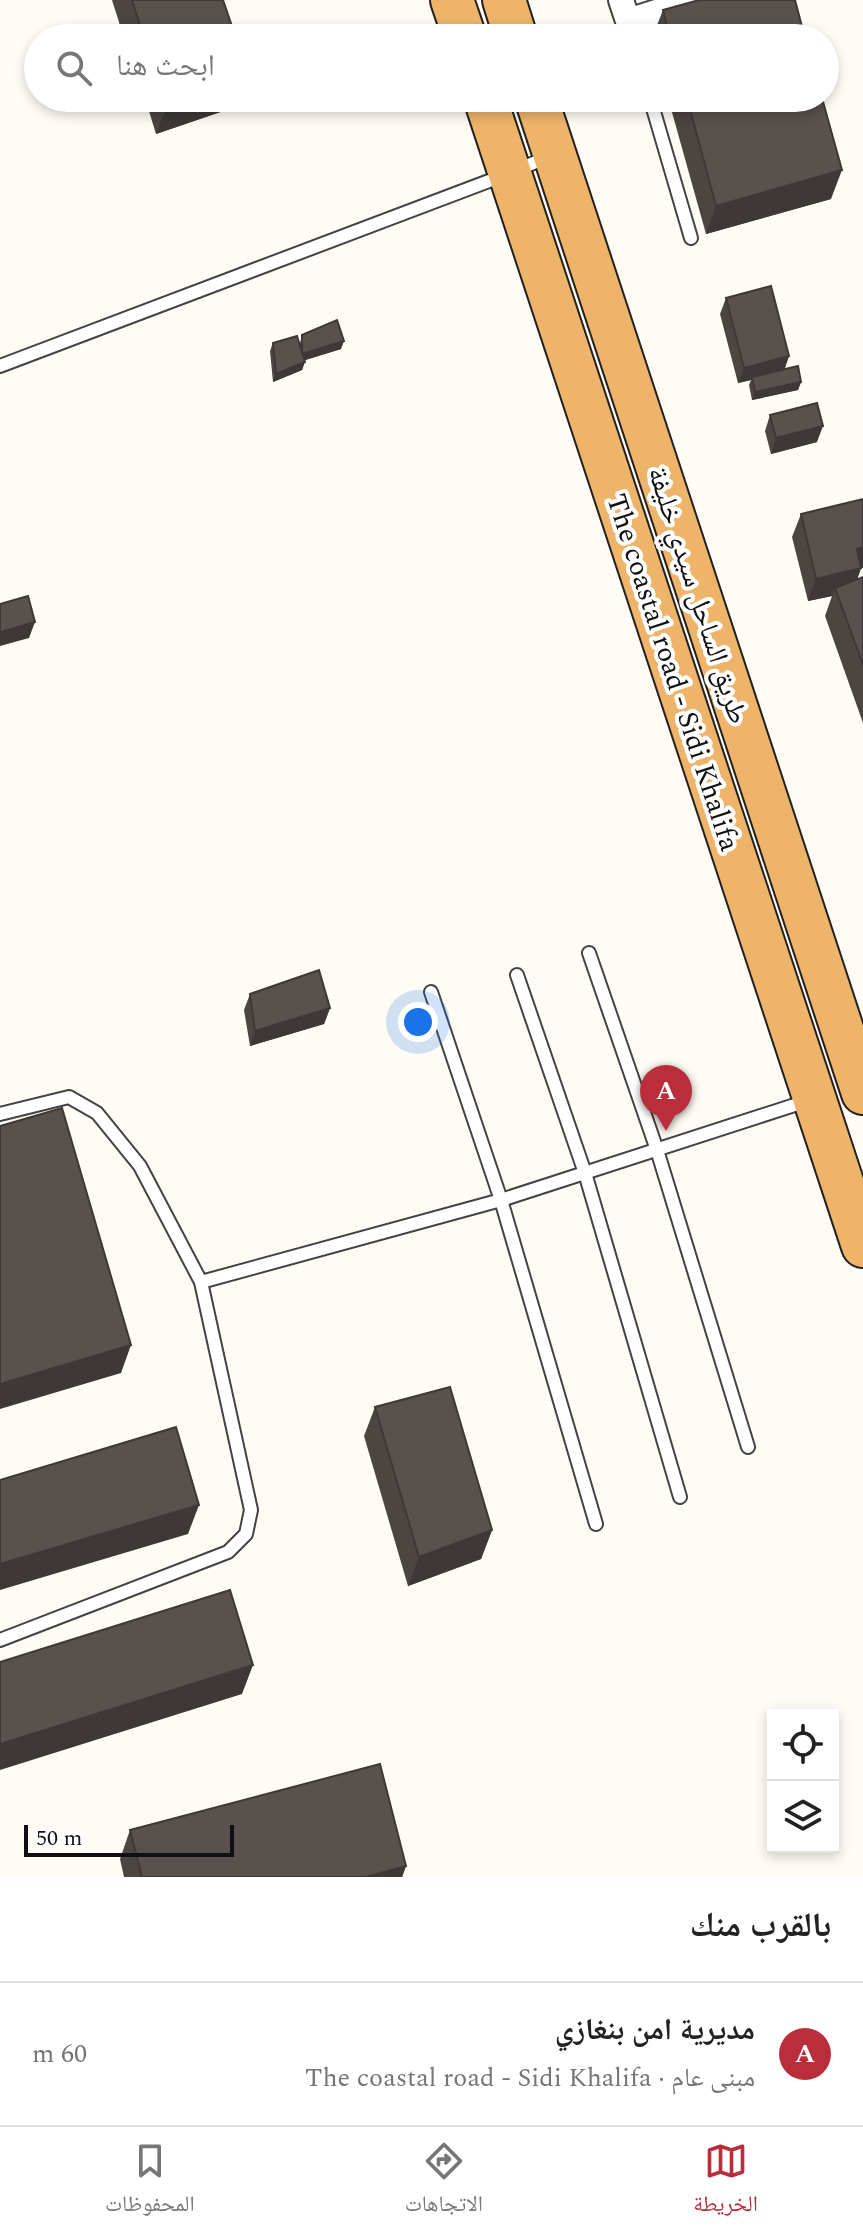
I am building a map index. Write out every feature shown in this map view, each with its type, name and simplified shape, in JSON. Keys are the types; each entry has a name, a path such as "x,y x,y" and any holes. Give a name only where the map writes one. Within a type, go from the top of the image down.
{"highway":[{"path":"452,0 460,24"},
{"path":"504,0 512,24"},
{"name":"The coastal road - Sidi Khalifa","path":"490,112 863,1246"},
{"name":"طريق الساحل سيدي خليفة","path":"540,112 863,1093"}],"street":[{"path":"626,17 694,0"}],"lane":[{"path":"654,112 691,238"},
{"path":"0,366 554,154"},
{"path":"589,953 657,1150 748,1447"},
{"path":"517,975 585,1173 680,1497"},
{"path":"431,992 501,1200 596,1524"},
{"path":"0,1114 69,1097 97,1113 140,1166 201,1282 251,1510 246,1534 228,1552 0,1640"},
{"path":"201,1282 501,1200 814,1099"}],"building":[{"path":"132,0 223,0 231,24 140,24"},
{"path":"699,0 795,0 801,24 666,24 663,10"},
{"path":"691,112 826,112 842,170 716,206"},
{"path":"771,286 789,356 744,368 726,298"},
{"path":"337,320 344,341 302,354 302,335"},
{"path":"297,336 305,362 276,374 273,343"},
{"path":"798,366 801,382 755,392 752,377"},
{"path":"817,403 823,426 776,438 770,415"},
{"path":"863,499 863,547 857,549 861,568 816,579 801,514"},
{"path":"863,577 863,665 835,588"},
{"path":"28,596 35,622 0,632 0,604"},
{"path":"319,970 330,1008 255,1031 250,994"},
{"path":"62,1108 131,1345 0,1384 0,1126"},
{"path":"450,1387 492,1530 419,1557 375,1407"},
{"path":"176,1427 199,1505 0,1564 0,1480"},
{"path":"230,1590 253,1665 0,1744 0,1662"},
{"path":"380,1764 406,1866 366,1877 142,1877 130,1830"}],"place":[{"name":"مديرية امن بنغازي","path":"666,1131"}]}
